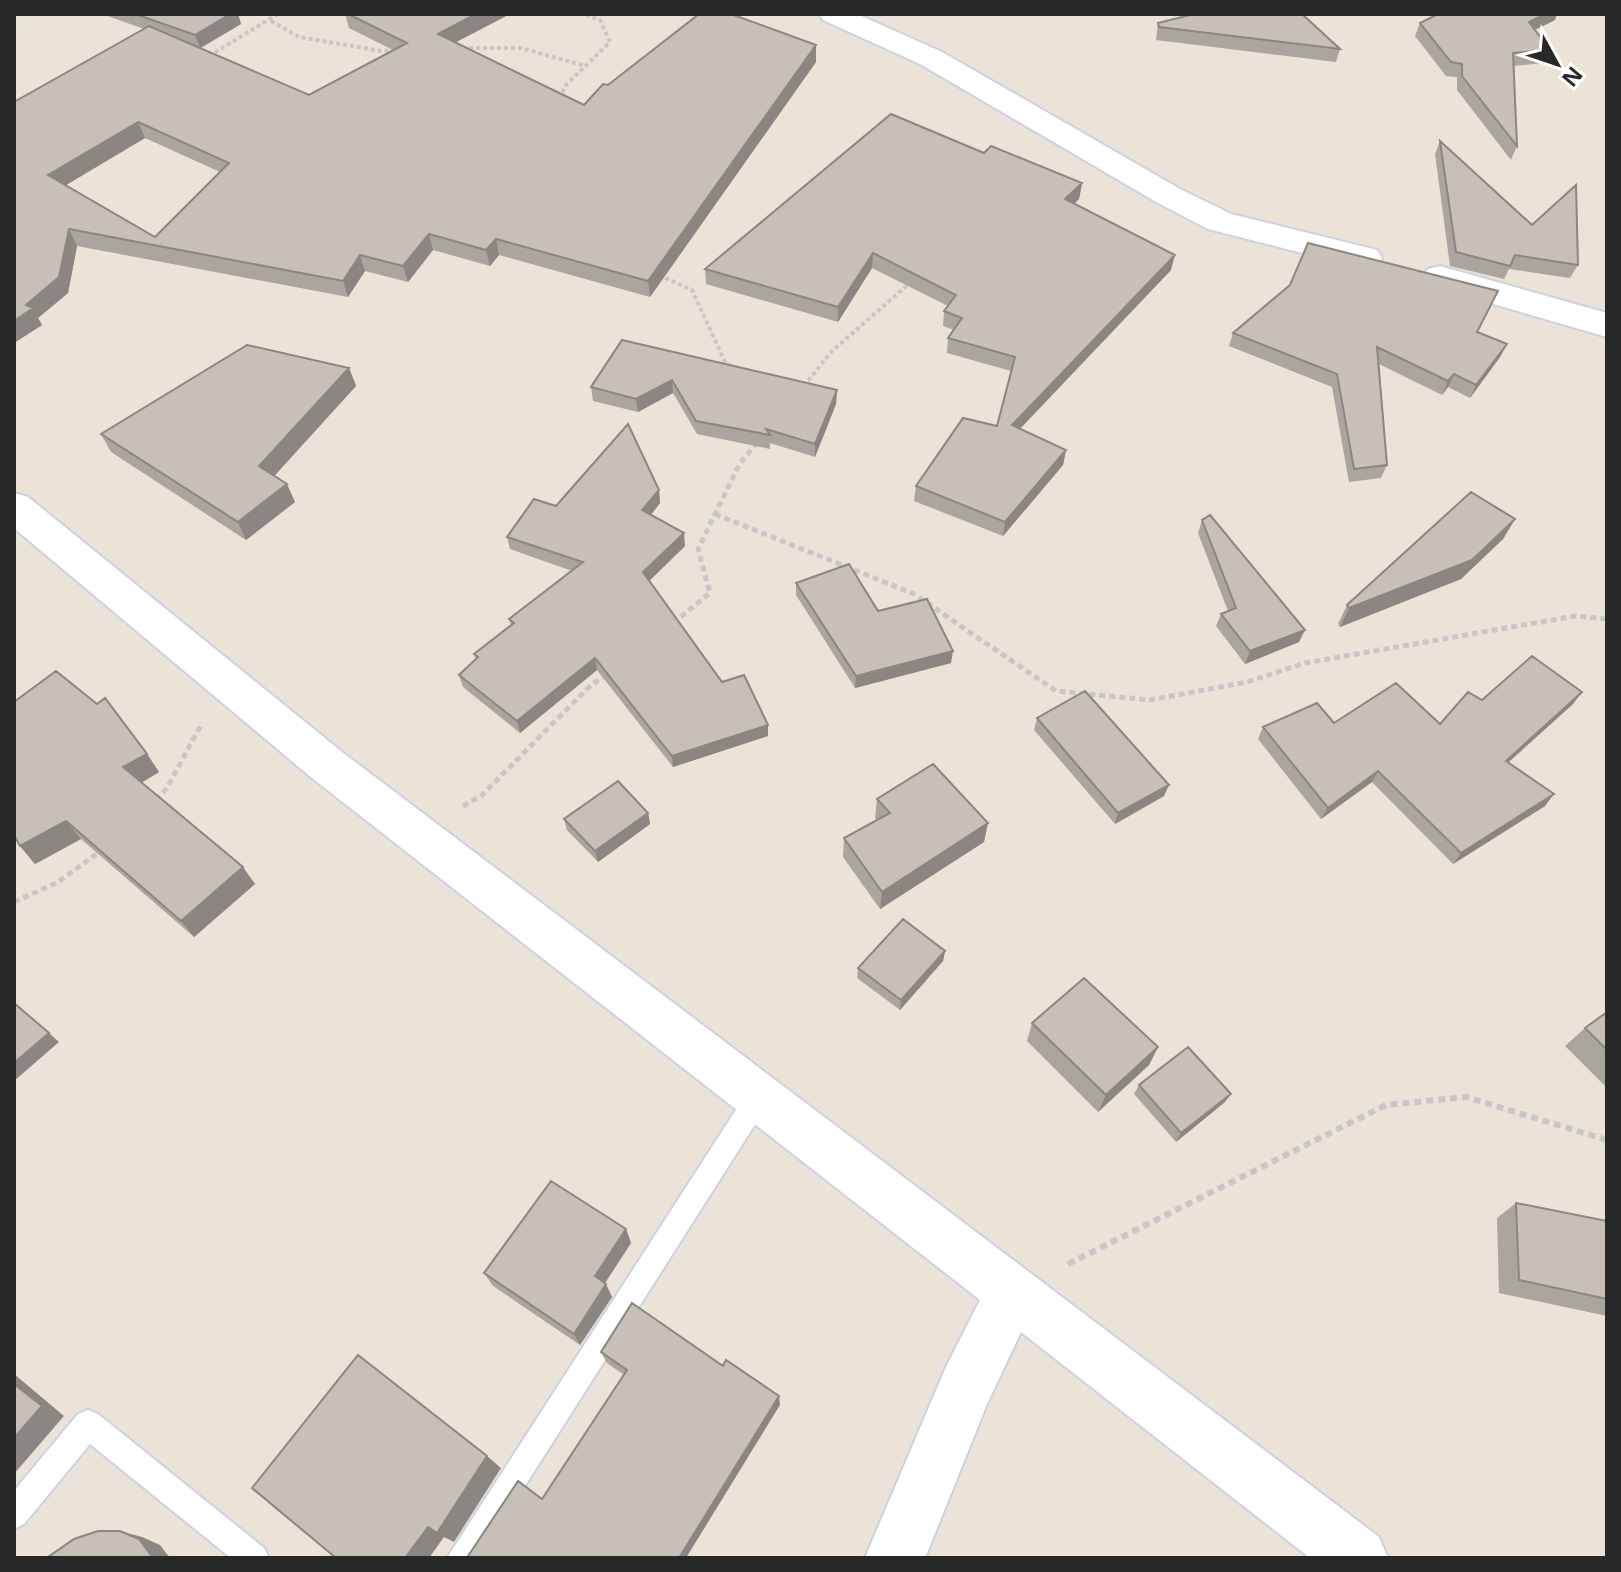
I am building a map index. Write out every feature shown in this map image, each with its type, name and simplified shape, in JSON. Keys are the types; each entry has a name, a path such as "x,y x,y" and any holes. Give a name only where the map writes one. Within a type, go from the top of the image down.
{"street":[{"path":"833,14 931,58 1169,196 1220,222 1607,325"},
{"path":"14,507 224,682 416,833 1358,1558"},
{"path":"895,1558 966,1387 1012,1292"}],"lane":[{"path":"462,1558 759,1096"},
{"path":"14,1514 88,1424 254,1558"}],"path":[{"path":"197,63 278,14"},
{"path":"557,108 565,86 610,42 600,20 583,14"},
{"path":"271,21 299,37 381,51 396,50"},
{"path":"456,48 521,48 586,66"},
{"path":"652,272 692,290 726,364 741,369"},
{"path":"800,390 831,352 912,281"},
{"path":"664,630 710,593 698,549 740,463 760,439"},
{"path":"715,514 914,594 1056,691 1150,700 1247,682 1305,663 1575,616 1607,619"},
{"path":"416,833 481,796 591,685 609,673"},
{"path":"148,810 167,788 224,682"},
{"path":"14,902 58,882 105,848"},
{"path":"1012,1292 1386,1105 1466,1097 1607,1140"}],"building":[{"path":"135,14 230,14 195,35"},
{"path":"348,14 476,14 438,34 584,105 603,84 608,85 699,14 731,14 816,45 648,281 496,239 486,250 429,234 403,266 360,255 343,281 69,229 59,277 26,305 33,308 14,321 14,102 149,26 309,95 407,43","holes":["138,122 229,163 155,237 48,175"]},
{"path":"1194,14 1302,14 1340,49 1159,27 1158,23"},
{"path":"1438,14 1545,14 1529,22 1550,50 1513,53 1517,146 1462,76 1462,64 1451,62 1420,23"},
{"path":"891,114 984,153 991,146 1082,183 1065,199 1175,255 1012,425 1066,450 1005,522 916,486 963,418 997,426 1015,357 948,338 962,318 944,311 956,295 873,253 838,307 705,269"},
{"path":"1440,141 1532,225 1576,185 1578,265 1515,255 1510,266 1456,252"},
{"path":"1308,243 1498,291 1477,332 1507,344 1476,385 1454,374 1448,381 1377,347 1387,465 1354,469 1337,374 1233,333 1290,285"},
{"path":"622,340 837,390 815,444 766,429 770,435 696,421 672,380 636,399 591,387"},
{"path":"247,345 349,368 259,466 287,484 238,522 101,434"},
{"path":"628,424 659,490 642,510 684,533 643,572 722,682 744,675 768,725 672,756 595,658 517,721 459,675 478,657 474,654 514,623 509,619 583,562 507,537 534,499 556,506"},
{"path":"1471,492 1515,519 1472,560 1349,608 1347,605"},
{"path":"1210,515 1305,630 1250,651 1221,614 1236,608 1202,520"},
{"path":"849,564 878,611 927,599 953,651 856,676 796,583"},
{"path":"1532,656 1582,692 1506,761 1554,794 1461,853 1378,771 1328,808 1263,727 1317,703 1334,723 1396,683 1440,724 1468,692 1482,700"},
{"path":"56,671 97,704 105,698 147,754 123,767 243,867 181,921 66,821 20,846 14,835 14,702"},
{"path":"1085,691 1169,785 1118,813 1037,718"},
{"path":"933,764 988,823 882,892 844,838 890,813 877,799"},
{"path":"618,781 648,813 595,851 564,819"},
{"path":"903,919 945,951 901,1000 858,968"},
{"path":"1084,978 1158,1047 1106,1095 1032,1023"},
{"path":"14,1003 49,1033 14,1063"},
{"path":"1607,1012 1607,1050 1585,1028"},
{"path":"1188,1047 1231,1094 1181,1133 1139,1085"},
{"path":"551,1181 626,1229 595,1276 606,1284 574,1334 484,1273"},
{"path":"1516,1203 1607,1221 1607,1299 1519,1280"},
{"path":"632,1303 723,1366 726,1360 779,1396 679,1558 468,1556 518,1481 542,1499 627,1370 601,1352"},
{"path":"358,1355 487,1456 437,1533 428,1527 405,1558 336,1558 252,1488"},
{"path":"14,1384 42,1406 14,1438"},
{"path":"98,1531 120,1531 139,1539 153,1558 48,1557 74,1539"}]}
